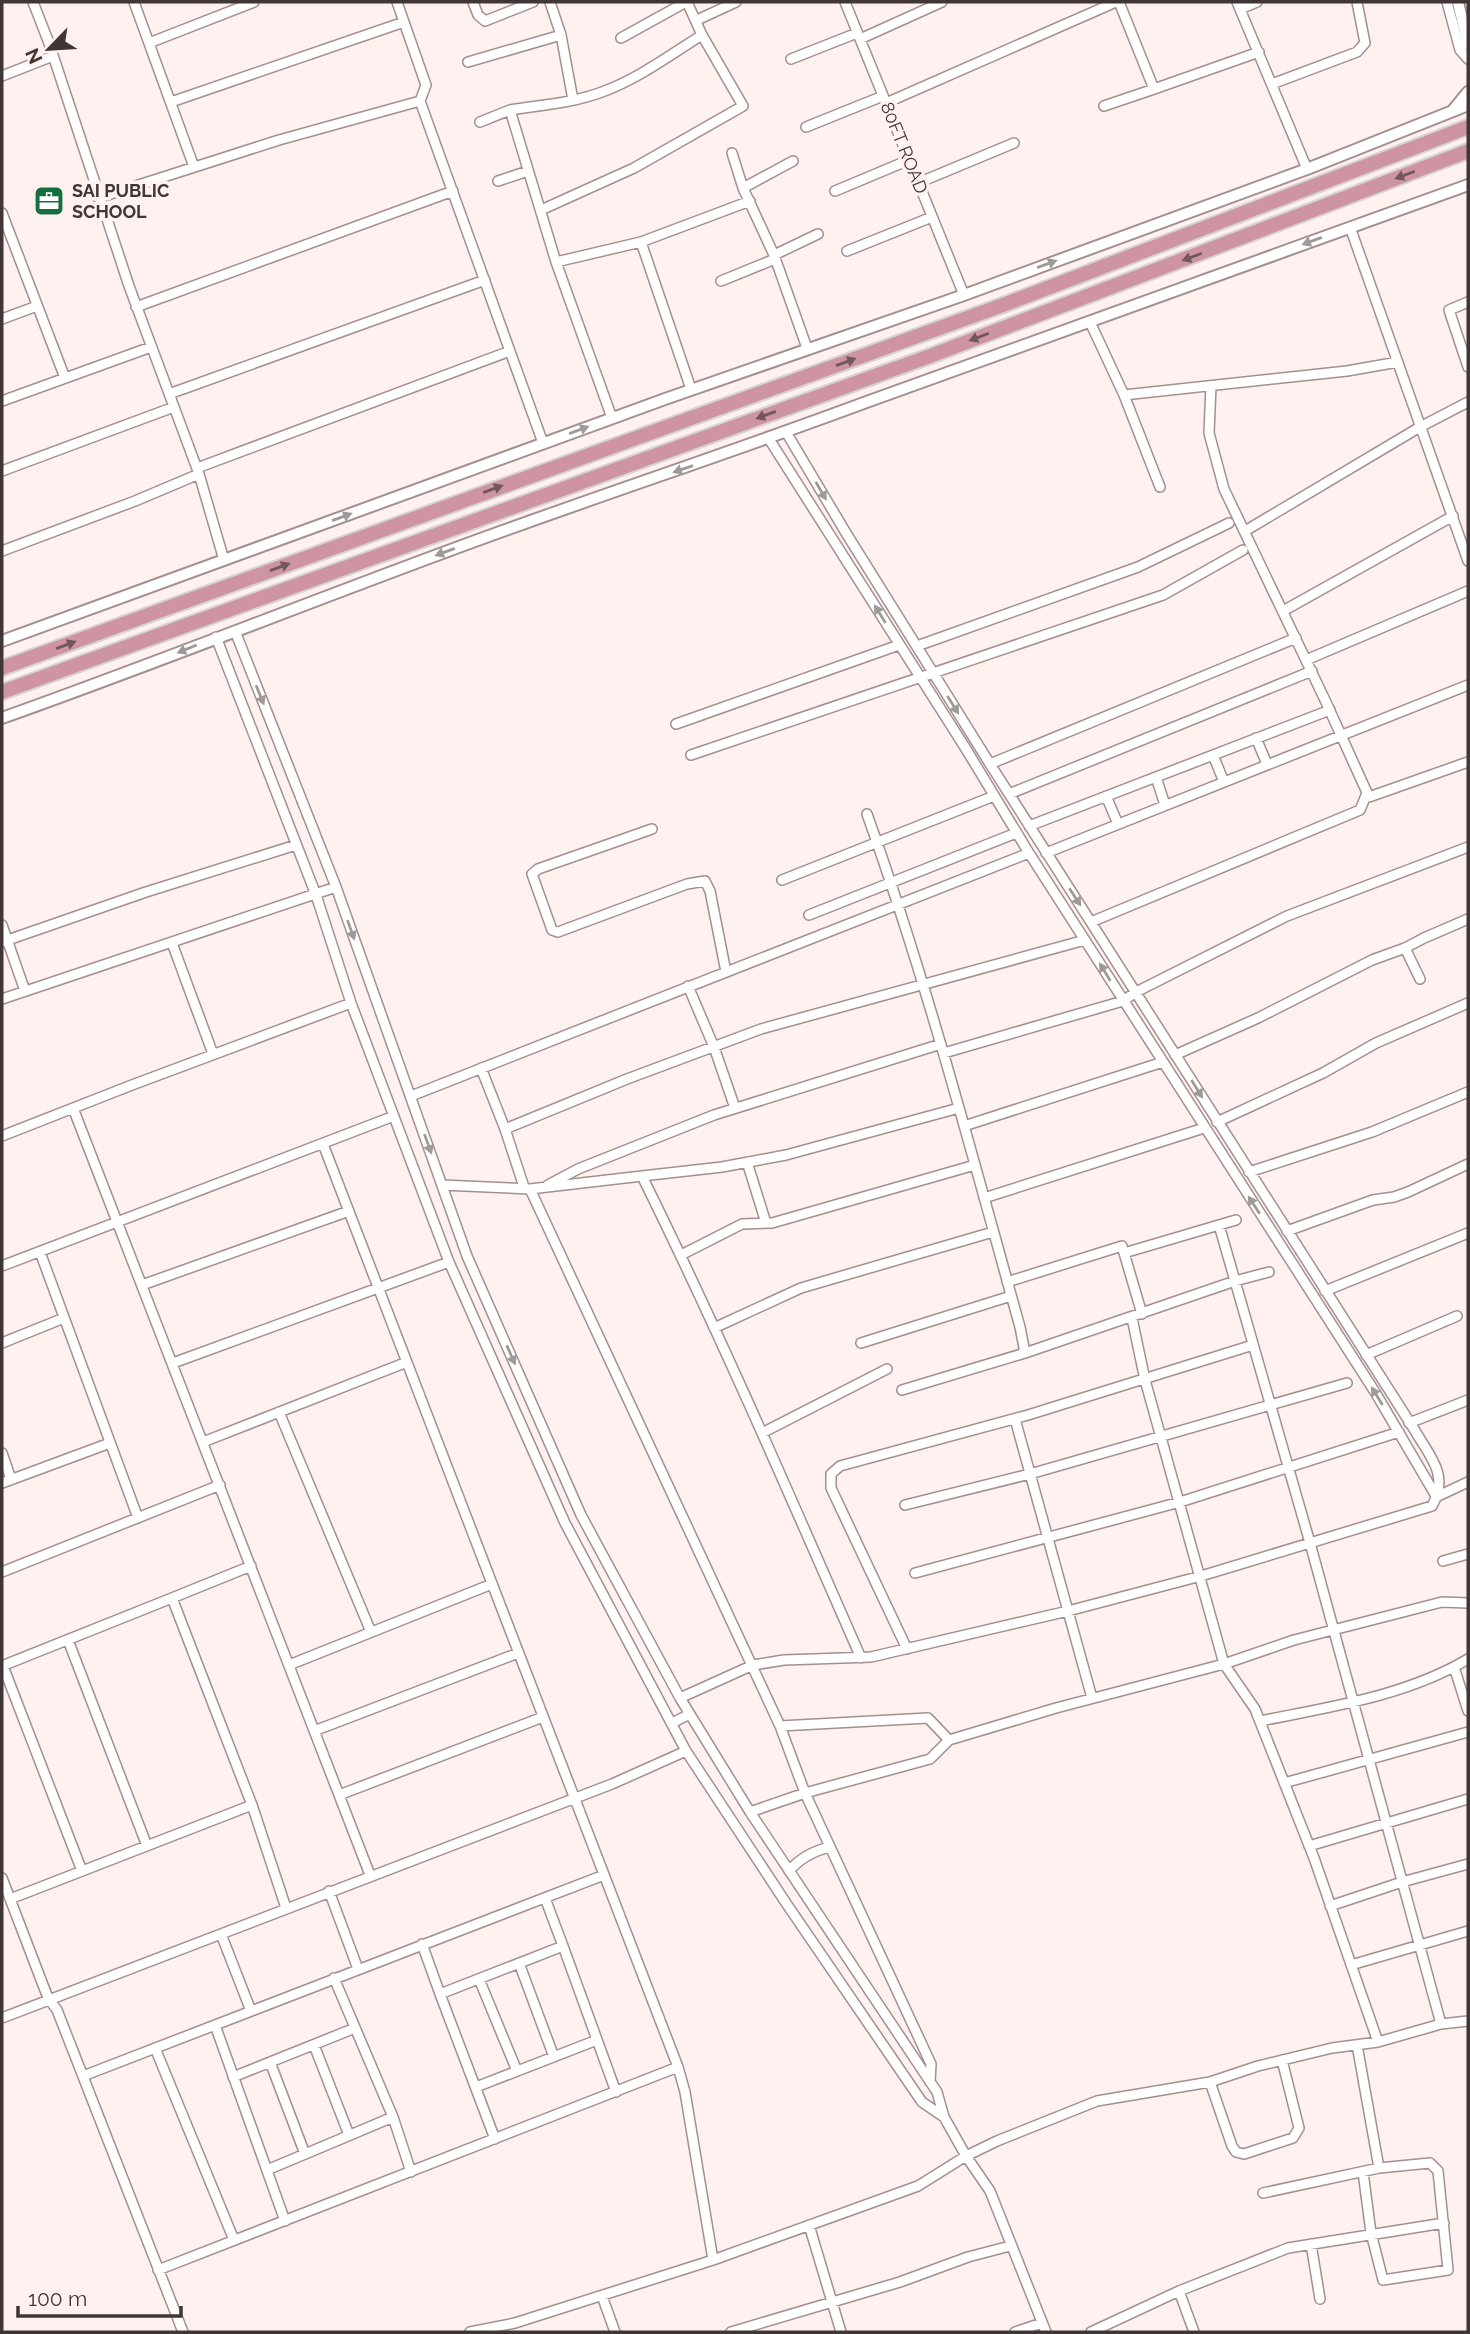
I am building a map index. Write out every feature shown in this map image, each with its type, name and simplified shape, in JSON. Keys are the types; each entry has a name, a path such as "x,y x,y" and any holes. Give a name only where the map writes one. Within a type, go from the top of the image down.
{"highway":[{"path":"2,668 1003,306 1468,127"},
{"path":"2,692 929,356 1468,150"}],"street":[{"path":"134,2 194,167"},
{"path":"149,43 254,2"},
{"path":"397,2 426,85 420,101 543,443"},
{"path":"473,2 478,15 485,21 533,2"},
{"path":"550,2 561,35 573,100"},
{"path":"541,210 634,168 743,106 686,2 621,38"},
{"path":"696,20 736,2"},
{"name":"80FT ROAD","path":"845,2 964,295"},
{"path":"791,59 858,36 942,2"},
{"path":"806,127 885,100 1117,2 1154,89 1157,88"},
{"path":"1257,2 1239,5 1307,169"},
{"path":"1272,84 1357,52 1365,43 1357,2"},
{"path":"1447,2 1461,50 1468,59"},
{"path":"1458,2 1468,45"},
{"path":"36,3 98,198 198,471 225,560"},
{"path":"171,102 404,22"},
{"path":"468,62 561,35"},
{"path":"480,122 510,110 573,100 602,92 638,75 702,35"},
{"path":"1104,106 1259,52"},
{"path":"2,76 53,56"},
{"path":"1452,111 1468,92"},
{"path":"98,198 279,140 420,101"},
{"path":"2,641 691,389 964,295 1307,169 1468,105"},
{"path":"510,110 556,262 612,418"},
{"path":"918,183 1014,143"},
{"path":"732,153 807,348"},
{"path":"835,191 909,160"},
{"path":"743,187 793,162"},
{"path":"498,181 528,171"},
{"path":"2,719 450,550 769,439 1468,185"},
{"path":"136,307 453,191"},
{"path":"556,262 640,243 750,201"},
{"path":"2,213 65,378"},
{"path":"847,251 932,217"},
{"path":"1350,227 1468,561"},
{"path":"721,281 818,234"},
{"path":"640,243 691,389"},
{"path":"169,394 485,280"},
{"path":"1468,302 1448,310 1468,367"},
{"path":"2,319 37,306"},
{"path":"1090,322 1124,395 1160,487"},
{"path":"2,401 152,347"},
{"path":"2,551 135,501 198,471 510,351"},
{"path":"1124,395 1347,371 1398,362"},
{"path":"1211,386 1209,433 1224,489 1369,797 1468,762"},
{"path":"1245,531 1420,427 1468,402"},
{"path":"2,471 174,407"},
{"path":"680,1698 753,1665 784,1660 860,1658 907,1649 1201,1576 1432,1506 1440,1475 932,672 786,432"},
{"path":"769,439 1016,833 1399,1432 1436,1497"},
{"path":"1283,611 1452,516"},
{"path":"917,646 1138,567 1229,523"},
{"path":"691,755 1163,595 1243,550"},
{"path":"1306,660 1468,591"},
{"path":"235,631 336,887 467,1256 581,1514 680,1698 750,1812 937,2092 944,2117 990,2191 1044,2328 1015,2332"},
{"path":"216,638 316,895 351,1003 449,1262 565,1523 686,1751 922,2102 944,2117"},
{"path":"990,764 1296,638"},
{"path":"676,724 899,645"},
{"path":"1009,794 1312,671"},
{"path":"1046,853 1468,685"},
{"path":"1029,826 1330,710"},
{"path":"1256,738 1267,764"},
{"path":"1213,755 1224,782"},
{"path":"1156,777 1166,805"},
{"path":"1091,922 1360,810 1367,793"},
{"path":"782,880 994,796"},
{"path":"1106,796 1118,824"},
{"path":"867,814 899,903 942,1049 1025,1353"},
{"path":"652,829 538,869 532,874 552,930 558,932 687,884 705,880 710,891 726,972"},
{"path":"808,915 1016,833"},
{"path":"4,941 146,892 296,845"},
{"path":"544,1188 578,1169 735,1108 1123,1001 1287,916 1468,847"},
{"path":"411,1096 1029,853"},
{"path":"2,999 336,887"},
{"path":"1175,1055 1258,1018 1364,964 1468,919"},
{"path":"2,925 4,941 26,991"},
{"path":"505,1129 627,1079 761,1029 1085,940"},
{"path":"172,943 213,1054"},
{"path":"1405,948 1420,979"},
{"path":"688,986 714,1047 735,1108"},
{"path":"2,1136 351,1003"},
{"path":"1217,1122 1323,1073 1376,1043 1468,1003"},
{"path":"964,1126 1163,1062"},
{"path":"481,1068 527,1188 753,1665 780,1726 804,1793 931,2064 930,2082"},
{"path":"1249,1172 1373,1132 1468,1092"},
{"path":"73,1108 370,1875"},
{"path":"442,1185 544,1188 747,1163 959,1108"},
{"path":"2,1266 394,1116"},
{"path":"984,1198 1204,1128"},
{"path":"323,1144 678,2067 685,2092 713,2260"},
{"path":"747,1163 766,1223"},
{"path":"1287,1231 1373,1200 1408,1192 1468,1164"},
{"path":"681,1255 742,1224 766,1223 975,1165"},
{"path":"642,1176 762,1433 860,1658"},
{"path":"142,1284 349,1211"},
{"path":"1124,1253 1236,1220"},
{"path":"1219,1225 1310,1543 1441,2024"},
{"path":"714,1328 802,1289 993,1232"},
{"path":"1325,1291 1468,1233"},
{"path":"1007,1282 1122,1246 1142,1314"},
{"path":"40,1252 138,1518"},
{"path":"173,1363 449,1262"},
{"path":"902,1390 1025,1353 1235,1281 1269,1272"},
{"path":"861,1343 1011,1296"},
{"path":"1366,1355 1457,1316"},
{"path":"2,1343 64,1318"},
{"path":"1132,1318 1145,1380 1224,1664 1255,1709 1260,1721 1309,1846 1378,2042"},
{"path":"907,1649 831,1488 831,1474 840,1466 1015,1419 1253,1345"},
{"path":"203,1442 407,1362"},
{"path":"762,1433 887,1369"},
{"path":"905,1505 1030,1474 1347,1383"},
{"path":"1409,1423 1468,1400"},
{"path":"279,1412 371,1632"},
{"path":"1015,1419 1092,1698"},
{"path":"915,1573 1180,1502 1399,1432"},
{"path":"2,1453 7,1481 110,1443"},
{"path":"1436,1497 1468,1482"},
{"path":"2,1572 220,1485"},
{"path":"1443,1561 1468,1554"},
{"path":"82,1871 2,1666 251,1566"},
{"path":"289,1665 492,1584"},
{"path":"172,1598 252,1805 286,1908"},
{"path":"750,1812 804,1793 930,1759 949,1740 1092,1698 1224,1664 1294,1640 1334,1632 1442,1602 1468,1603"},
{"path":"68,1640 147,1846"},
{"path":"314,1731 518,1653"},
{"path":"1260,1721 1353,1702 1440,1675 1468,1659"},
{"path":"1454,1667 1468,1711"},
{"path":"672,1723 690,1714"},
{"path":"339,1795 542,1717"},
{"path":"780,1726 928,1718 949,1740"},
{"path":"1284,1783 1468,1732"},
{"path":"2,2018 48,1998 574,1798 686,1751"},
{"path":"1309,1846 1468,1799"},
{"path":"10,1899 252,1805"},
{"path":"789,1871 807,1854 830,1847"},
{"path":"1330,1906 1468,1864"},
{"path":"83,2076 604,1875"},
{"path":"2,1878 48,1998 57,2010 183,2332"},
{"path":"329,1891 358,1969"},
{"path":"545,1898 616,2092"},
{"path":"1351,1965 1468,1931"},
{"path":"221,1934 251,2011"},
{"path":"422,1944 495,2139"},
{"path":"440,1994 563,1946"},
{"path":"519,1963 554,2057"},
{"path":"334,1978 393,2117 411,2172"},
{"path":"479,1979 517,2071"},
{"path":"476,2332 515,2323 713,2260 918,2186 966,2156 997,2141 1097,2101 1210,2082 1332,2048 1378,2042 1441,2024 1468,2021"},
{"path":"215,2025 285,2221"},
{"path":"233,2077 355,2028"},
{"path":"476,2087 597,2040"},
{"path":"314,2045 349,2135"},
{"path":"1357,2045 1379,2168"},
{"path":"155,2048 234,2240"},
{"path":"1210,2082 1232,2146 1236,2152 1244,2154 1293,2138 1299,2128 1282,2060"},
{"path":"270,2062 304,2154"},
{"path":"158,2270 678,2067"},
{"path":"267,2170 393,2117"},
{"path":"1263,2193 1379,2168 1430,2163 1437,2171 1448,2270 1383,2280 1371,2233 1363,2172"},
{"path":"1091,2332 1179,2291 1288,2248 1444,2222"},
{"path":"809,2225 841,2332"},
{"path":"1311,2244 1320,2299"},
{"path":"731,2332 1010,2246"},
{"path":"1179,2291 1194,2332"},
{"path":"602,2296 615,2332"}],"place":[{"name":"SAI PUBLIC SCHOOL","path":"49,201"}]}
